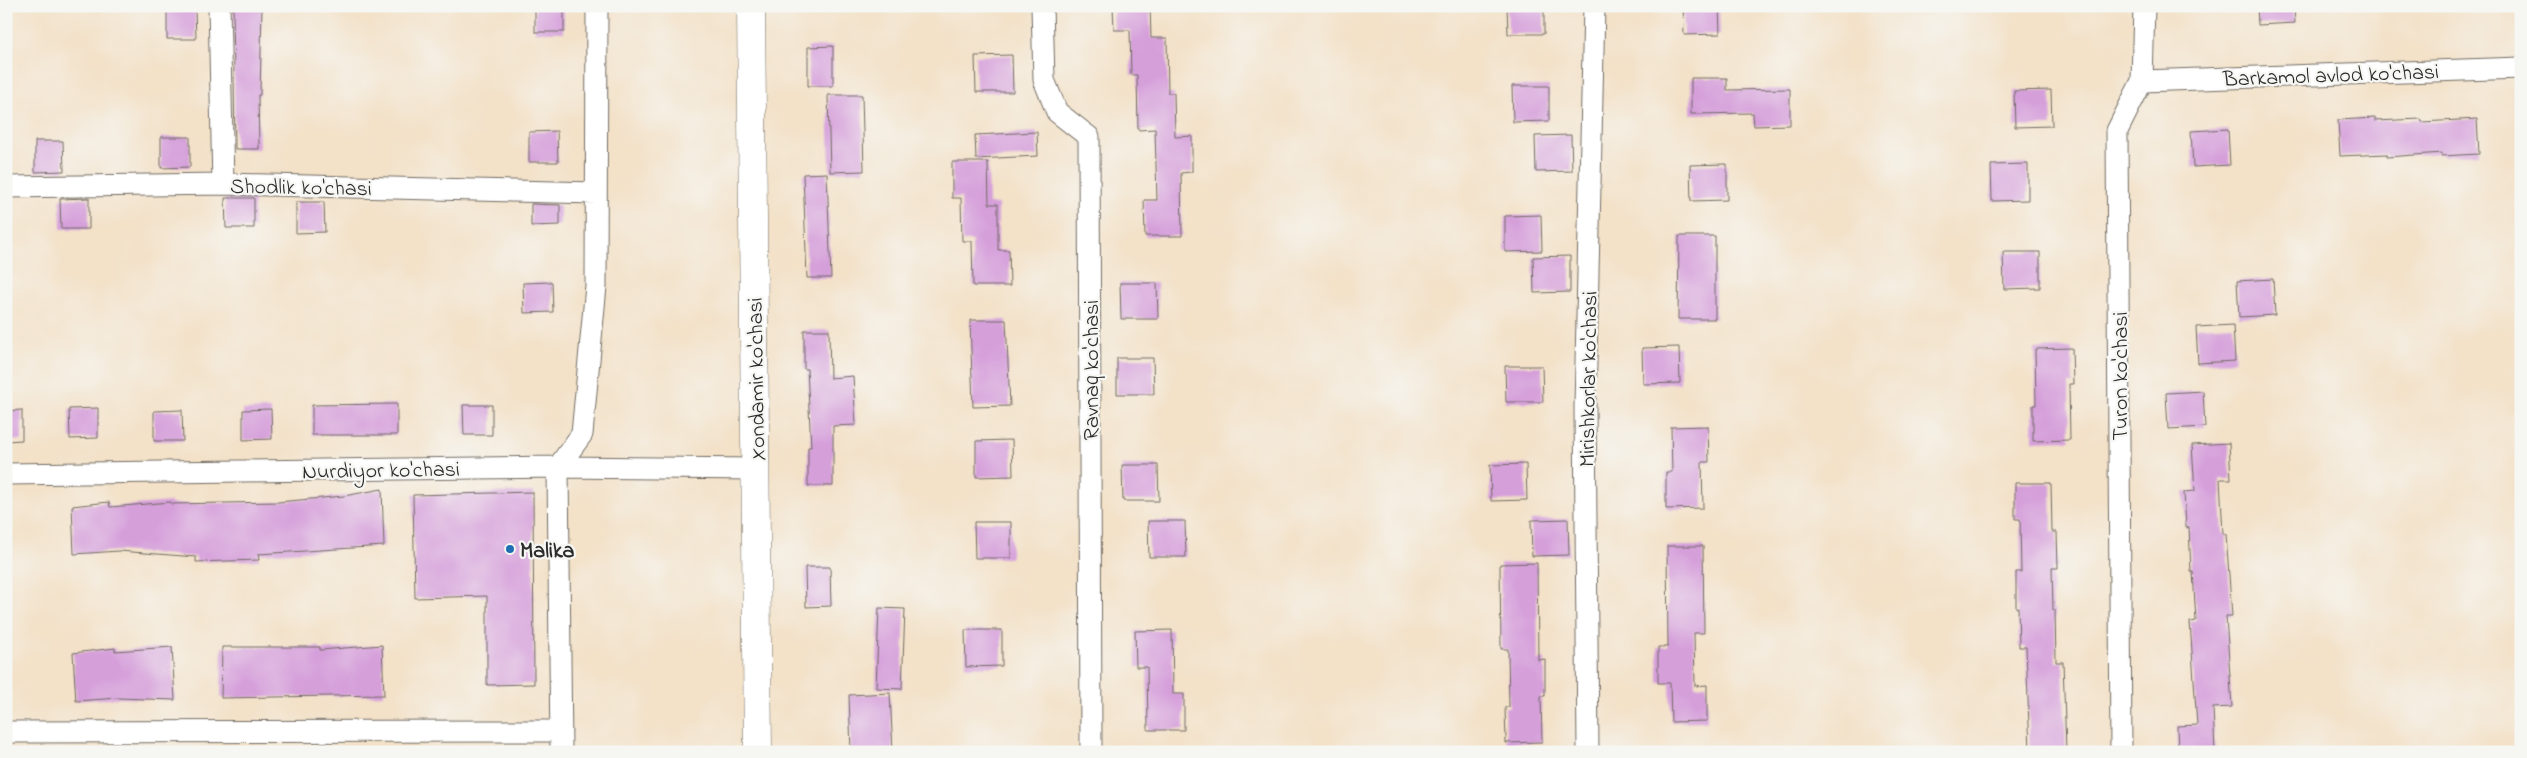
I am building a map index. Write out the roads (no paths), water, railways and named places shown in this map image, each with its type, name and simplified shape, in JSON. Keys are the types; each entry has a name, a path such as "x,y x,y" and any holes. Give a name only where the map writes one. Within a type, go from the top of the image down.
{"main road":[{"name":"Xondamir ko'chasi","path":"751,6 758,752"}],"street":[{"path":"219,6 223,184"},
{"path":"6,732 561,741 558,467 582,434 596,286 597,6"},
{"name":"Ravnaq ko'chasi","path":"1042,6 1044,80 1057,112 1089,137 1091,752"},
{"name":"Mirishkorlar ko'chasi","path":"1588,752 1585,407 1594,6"},
{"name":"Turon ko'chasi","path":"2121,752 2117,131 2142,81 2144,6"},
{"name":"Barkamol avlod ko'chasi","path":"2142,81 2521,68"},
{"name":"Shodlik ko'chasi","path":"6,187 223,184 596,193"},
{"name":"Nurdiyor ko'chasi","path":"6,474 558,467 756,469"}],"place":[{"name":"Malika","path":"510,549"}]}
